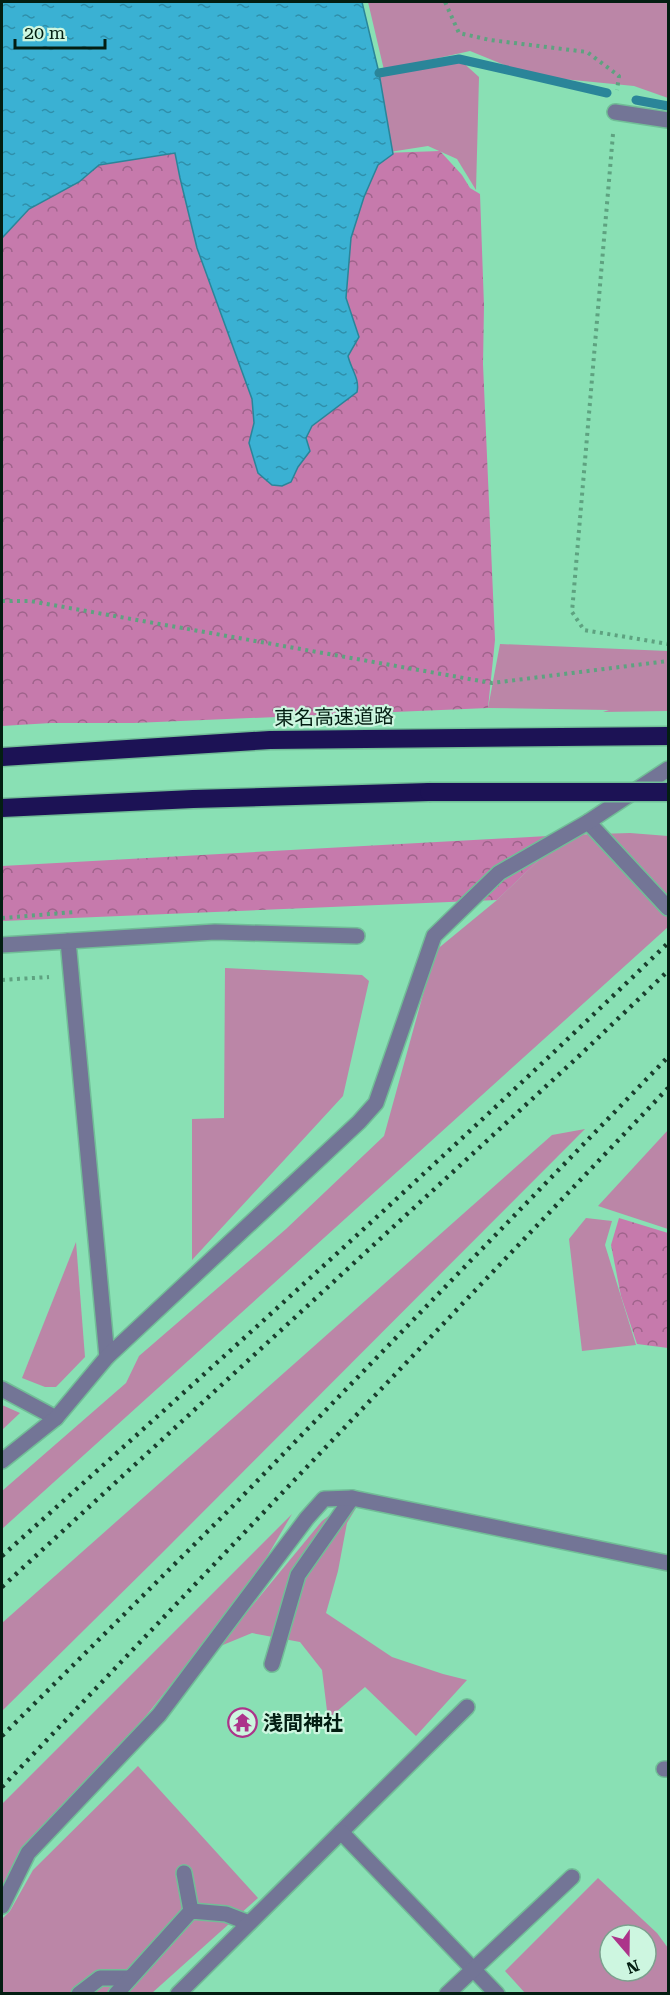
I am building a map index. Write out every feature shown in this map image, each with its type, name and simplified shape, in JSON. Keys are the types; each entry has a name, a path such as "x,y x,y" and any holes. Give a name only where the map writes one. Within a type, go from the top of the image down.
{"highway":[{"name":"東名高速道路","path":"2,757 270,740 669,736"},
{"path":"2,808 193,799 429,792 669,792"}],"street":[{"path":"615,112 669,120"},
{"path":"2,1461 56,1418 107,1357 376,1103 434,936 499,873 588,822 669,769"},
{"path":"588,822 669,908"},
{"path":"2,945 215,932 357,936"},
{"path":"68,941 107,1357"},
{"path":"2,1389 56,1418"},
{"path":"2,1906 28,1853 159,1715 307,1518 324,1499 352,1498 669,1563"},
{"path":"272,1664 298,1575 352,1498"},
{"path":"178,1994 467,1707"},
{"path":"341,1832 497,1994"},
{"path":"184,1873 190,1911"},
{"path":"447,1994 572,1877"},
{"path":"190,1911 226,1914 249,1923"},
{"path":"116,1994 190,1911"},
{"path":"79,1994 100,1978 130,1978"}],"path":[{"path":"445,2 459,33 490,40 587,52 619,76 572,612 584,630 669,644"},
{"path":"2,601 30,601 492,683 669,661"},
{"path":"2,918 75,912"},
{"path":"2,980 52,977"}],"shaded area":[{"path":"368,2 668,2 668,98 634,86 532,76 470,51 384,70"},
{"path":"459,59 479,77 476,190 457,159 428,146 383,153 384,105 379,73"},
{"path":"500,644 668,651 668,711 603,712 609,710 488,708"},
{"path":"630,833 668,836 668,927 2,1529 2,1491 126,1383 139,1356 286,1229 384,1136 435,951 497,900 565,835"},
{"path":"225,968 362,975 369,981 343,1096 192,1260 192,1119 224,1118"},
{"path":"585,1129 2,1711 2,1623 552,1135"},
{"path":"668,1130 668,1229 598,1206"},
{"path":"586,1218 612,1221 605,1245 636,1345 582,1351 569,1239"},
{"path":"76,1242 85,1357 56,1387 45,1387 22,1378"},
{"path":"2,1405 20,1413 2,1430"},
{"path":"352,1498 356,1508 347,1523 338,1571 326,1613 392,1657 467,1680 416,1736 365,1687 328,1719 322,1670 300,1642 252,1633 218,1647 322,1521"},
{"path":"292,1514 251,1584 2,1897 2,1804"},
{"path":"138,1766 258,1898 152,1993 2,1994 2,1919 10,1911 33,1870"},
{"path":"598,1878 646,1923 598,1923 598,1983 658,1983 658,1934 668,1948 668,1993 525,1993 505,1971"}],"green space":[{"path":"440,151 462,175 470,188 480,194 484,306 483,364 495,640 488,708 134,723 51,723 2,726 2,238 29,209 79,182 99,165 175,153 198,247 252,399 254,423 249,443 258,473 329,252 383,153"},
{"path":"565,835 497,900 2,921 2,866"},
{"path":"619,1218 668,1233 668,1348 637,1344 621,1296 611,1245"}],"water":[{"path":"2,2 362,2 379,73 393,154 378,165 364,197 351,238 346,298 359,337 348,356 356,378 357,392 312,426 306,438 310,451 298,467 291,482 282,486 272,485 258,473 249,443 254,423 252,399 197,248 175,153 99,165 79,182 29,209 2,238"}],"waterway":[{"path":"379,73 459,59 607,93"},
{"path":"636,100 668,106"}],"railway":[{"path":"2,1556 421,1176 668,943"},
{"path":"2,1587 580,1055 668,971"},
{"path":"2,1736 229,1510 668,1057"},
{"path":"2,1787 668,1088"}],"place":[{"name":"浅間神社","path":"242,1723"}]}
